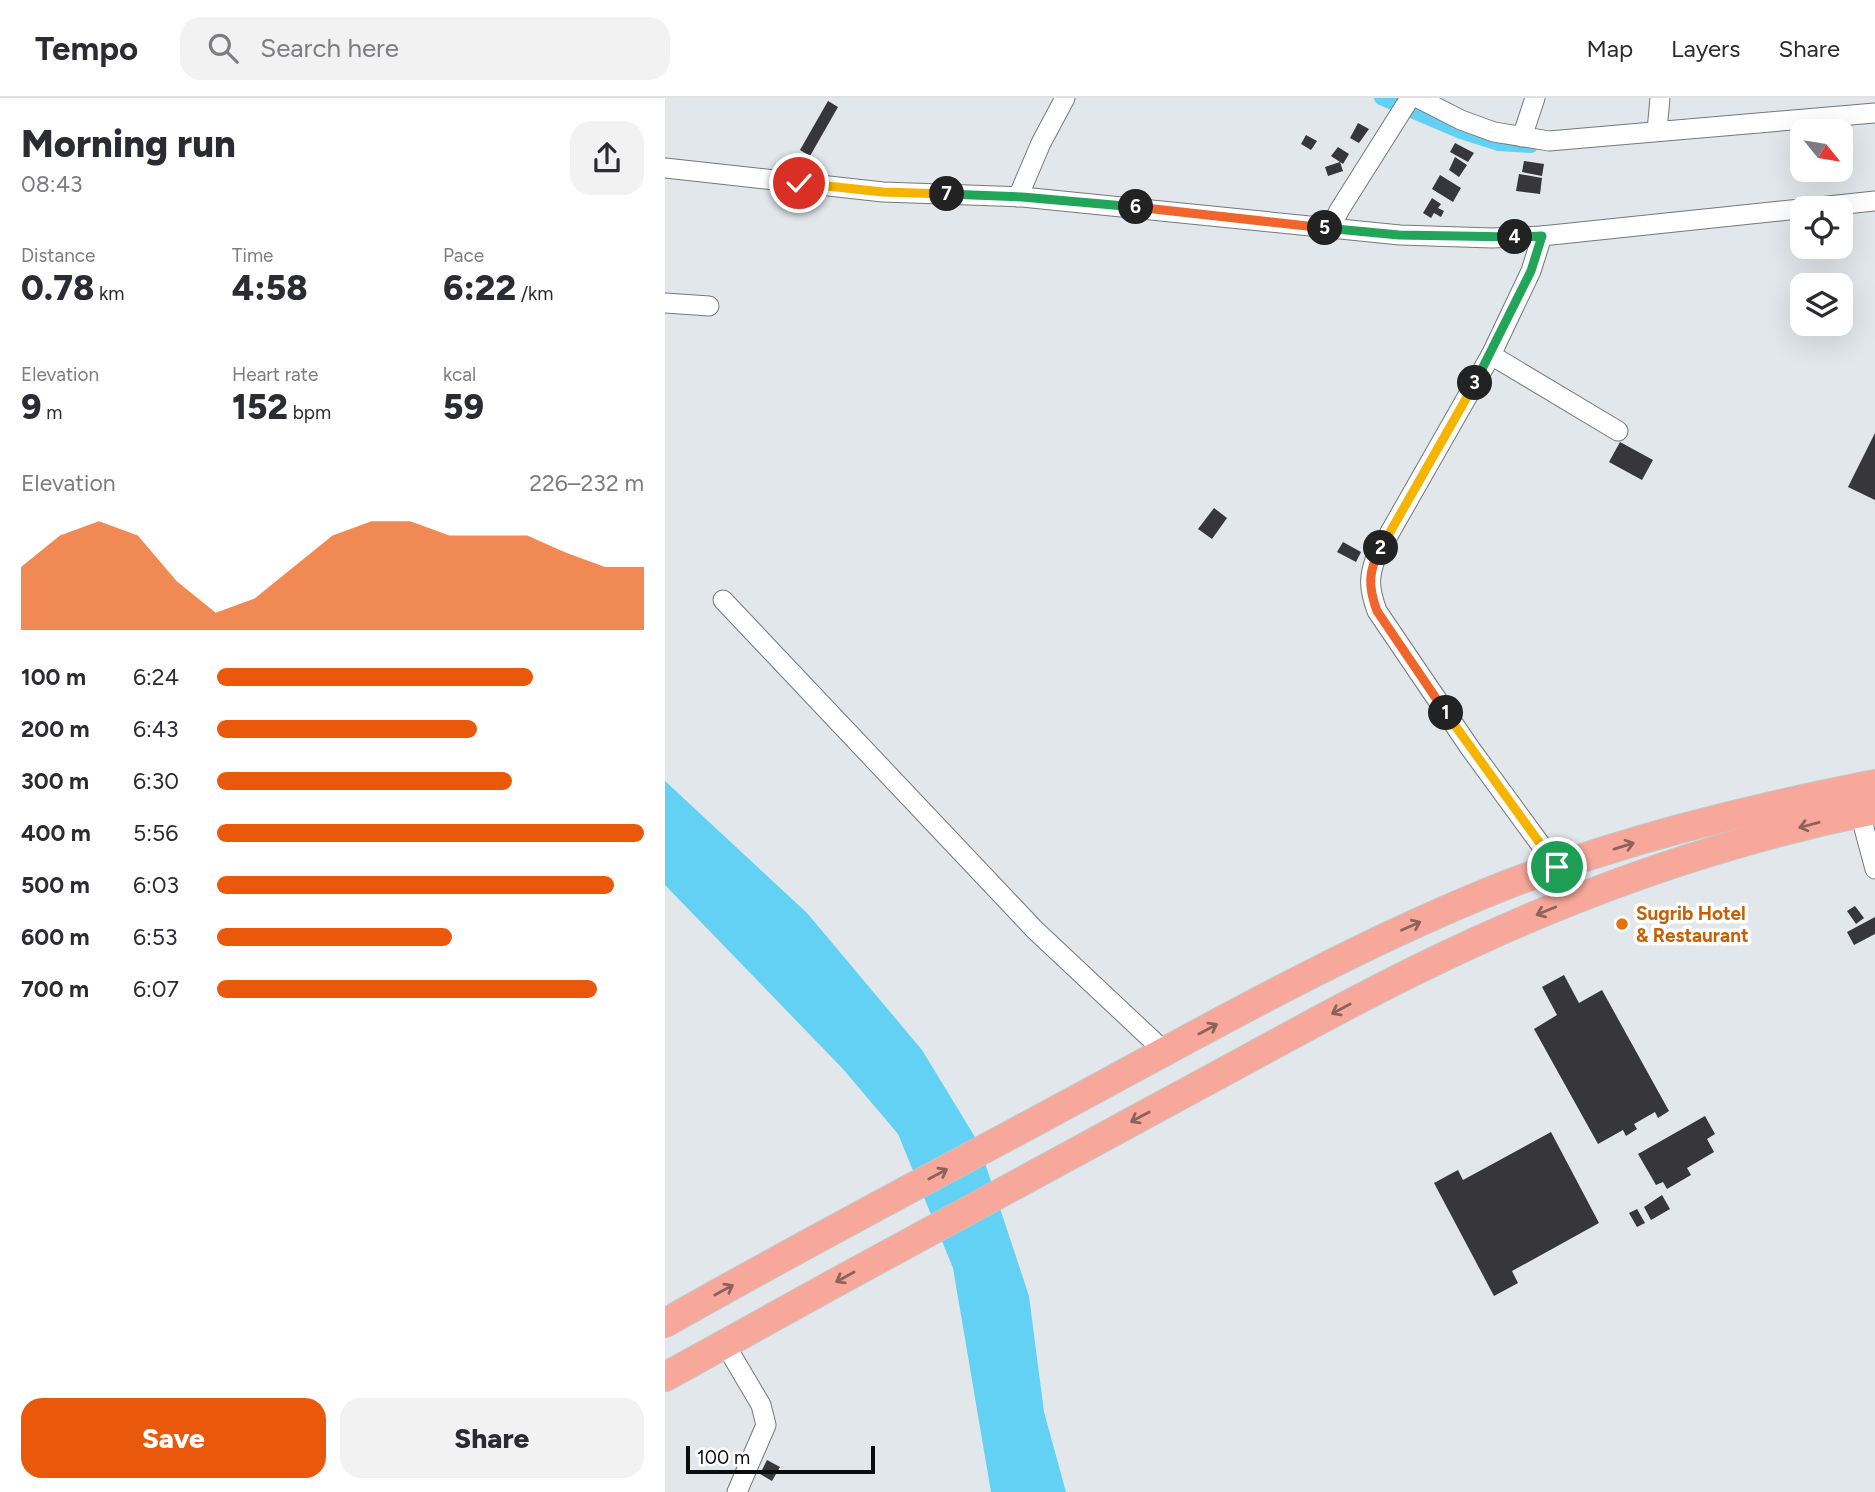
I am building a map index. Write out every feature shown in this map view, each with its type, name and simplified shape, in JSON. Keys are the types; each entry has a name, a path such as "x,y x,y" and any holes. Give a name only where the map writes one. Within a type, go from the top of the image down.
{"highway":[{"path":"665,1323 878,1206 1369,945 1479,897 1557,867 1719,819 1875,784"},
{"path":"665,1377 904,1243 1362,997 1532,917 1596,891 1704,854 1867,811"}],"street":[{"path":"1018,197 1065,98"},
{"path":"1330,228 1410,98"},
{"path":"1418,98 1494,132 1549,141 1875,113"},
{"path":"1522,137 1535,98"},
{"path":"1657,131 1660,98"},
{"path":"665,168 883,192 1018,197 1413,236 1542,236 1875,201"},
{"path":"1542,236 1531,271 1490,355 1377,555 1370,572 1370,592 1377,611 1470,748 1557,867"},
{"path":"665,303 709,306"},
{"path":"1490,355 1618,431"},
{"path":"723,600 1035,930 1165,1052"},
{"path":"1867,811 1875,869"},
{"path":"725,1343 761,1405 766,1425 737,1492"}],"water":[{"path":"665,781 807,913 922,1050 978,1142 1029,1296 1044,1412 1066,1492 991,1492 953,1268 898,1134 843,1069 665,885"}],"building":[{"path":"828,101 838,107 810,156 800,150"},
{"path":"1358,123 1369,129 1359,143 1350,138"},
{"path":"1306,135 1317,141 1311,150 1301,144"},
{"path":"1455,143 1474,153 1468,162 1450,152"},
{"path":"1338,147 1349,154 1343,164 1331,156"},
{"path":"1455,157 1467,165 1459,177 1449,170"},
{"path":"1524,161 1544,164 1542,176 1522,172"},
{"path":"1340,162 1343,171 1328,176 1325,167"},
{"path":"1519,174 1542,178 1540,194 1516,191"},
{"path":"1440,175 1461,188 1453,202 1432,189"},
{"path":"1432,198 1441,204 1438,208 1444,211 1441,217 1434,213 1431,218 1423,213"},
{"path":"1875,433 1875,500 1848,487"},
{"path":"1620,442 1653,460 1642,480 1609,462"},
{"path":"1214,508 1227,518 1212,539 1198,529"},
{"path":"1343,542 1361,552 1356,562 1337,552"},
{"path":"1855,906 1864,918 1856,924 1847,911"},
{"path":"1875,917 1875,934 1854,945 1847,932"},
{"path":"1564,975 1579,1003 1602,990 1669,1111 1658,1118 1655,1112 1634,1124 1637,1129 1626,1136 1623,1130 1598,1144 1534,1029 1557,1015 1542,987"},
{"path":"1705,1116 1715,1134 1707,1139 1714,1152 1687,1168 1691,1175 1667,1189 1663,1182 1656,1185 1638,1154"},
{"path":"1551,1132 1599,1223 1512,1271 1518,1283 1494,1296 1434,1183 1458,1170 1463,1180"},
{"path":"1662,1195 1670,1209 1651,1220 1644,1207"},
{"path":"1637,1209 1645,1223 1637,1227 1629,1213"},
{"path":"767,1460 780,1467 772,1481 760,1474"}],"waterway":[{"path":"1381,98 1461,132 1499,144 1531,146"}],"place":[{"name":"Sugrib Hotel & Restaurant","path":"1622,924"}],"route":[{"path":"799,183 883,192 1022,197 1399,235 1492,238 1542,236 1531,271 1490,355 1377,555 1370,572 1370,592 1377,611 1470,748 1557,867"}]}
